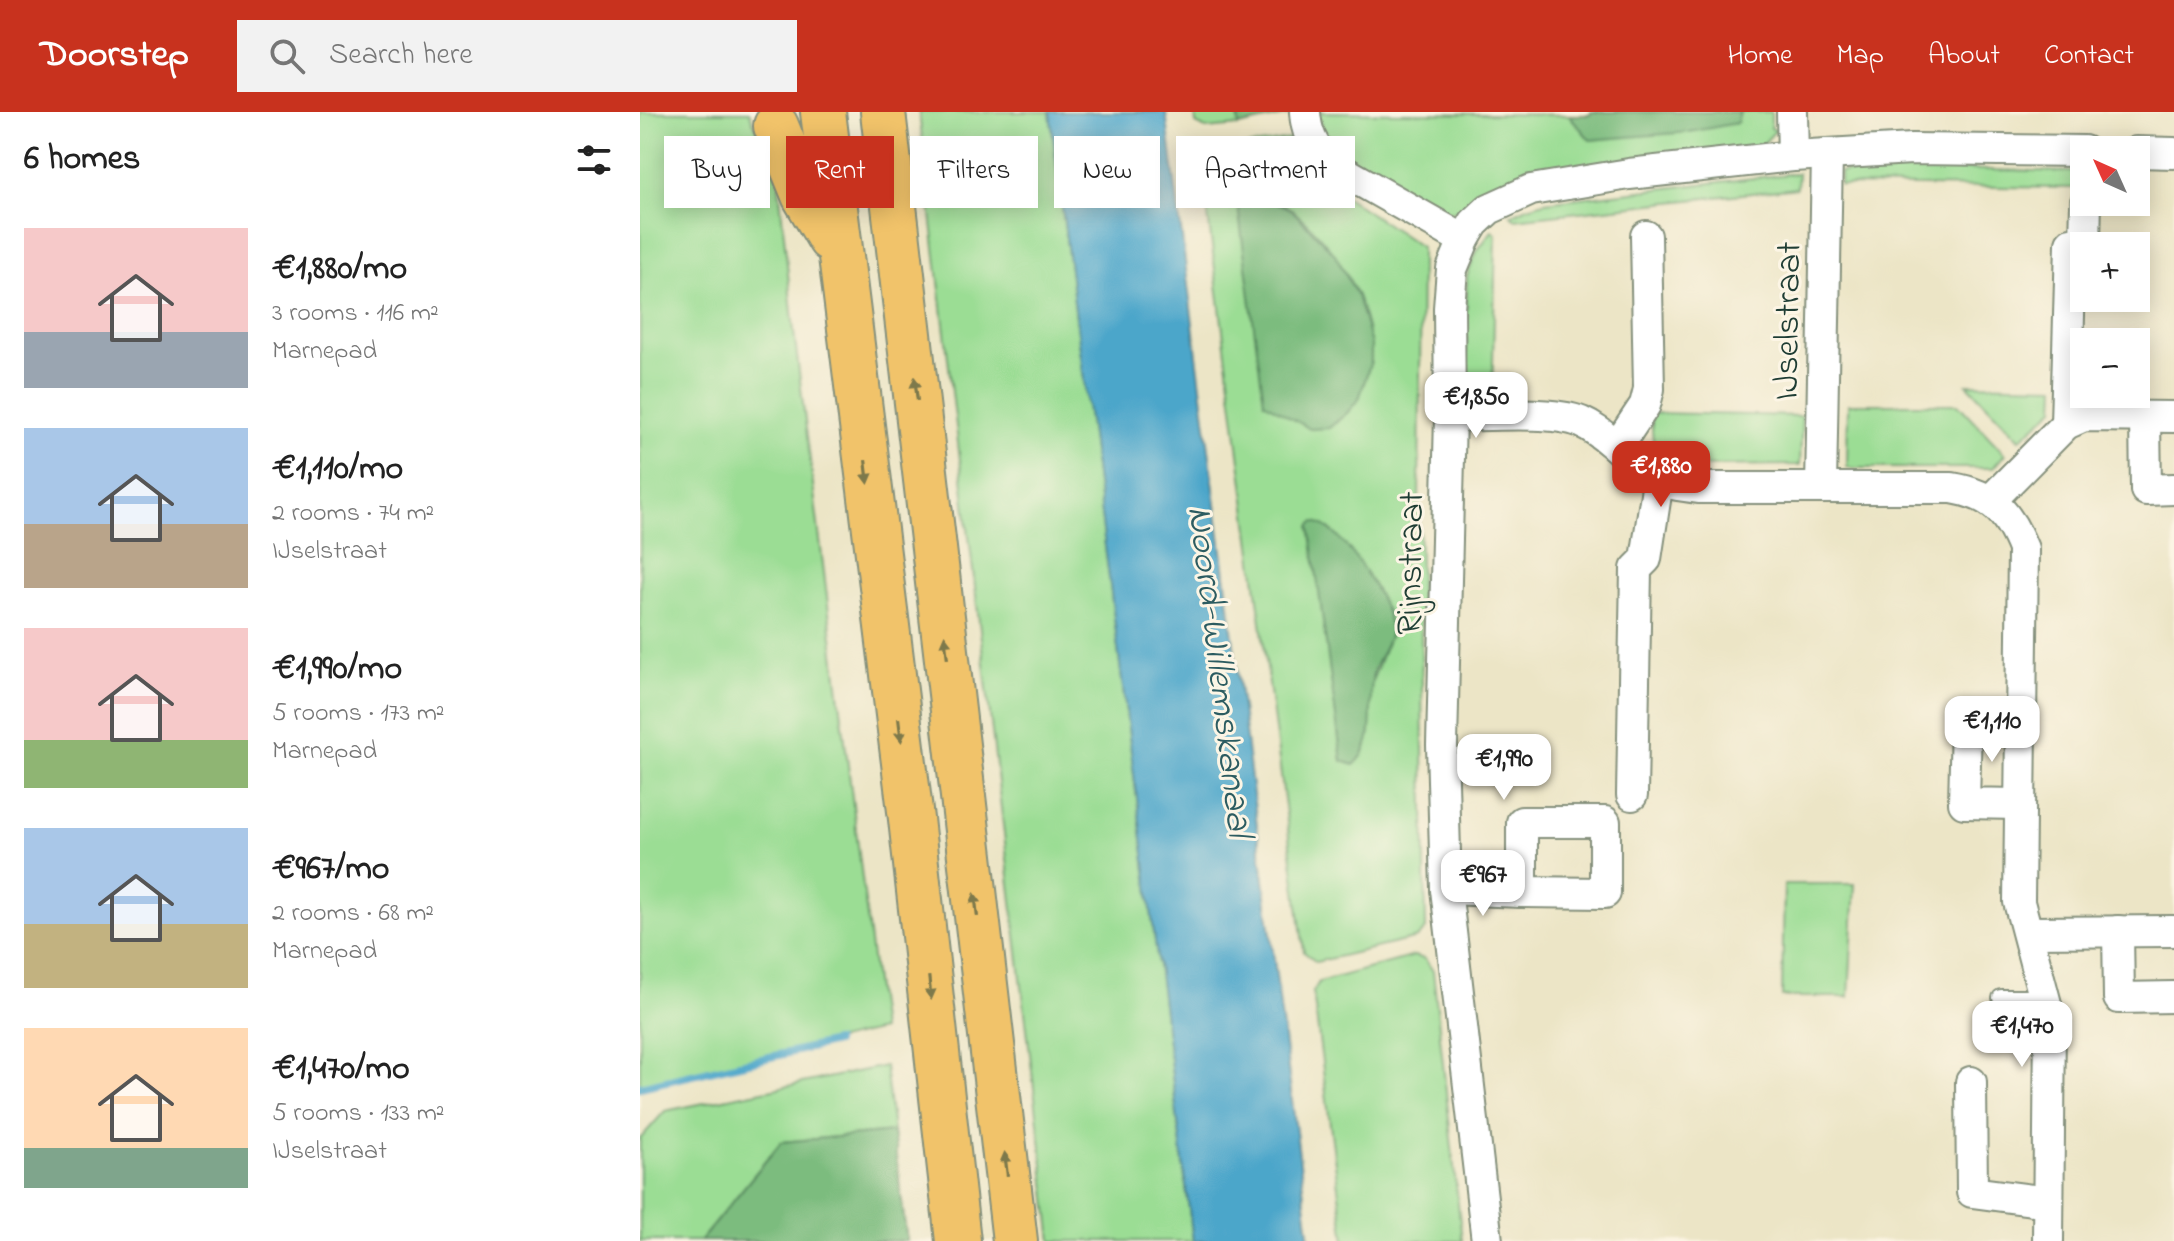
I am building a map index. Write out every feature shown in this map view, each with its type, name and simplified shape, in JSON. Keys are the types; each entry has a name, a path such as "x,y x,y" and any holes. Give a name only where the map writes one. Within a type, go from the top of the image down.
{"highway":[{"path":"823,112 911,819 958,1241"},
{"path":"883,112 1015,1241"},
{"path":"774,119 804,195 840,256"}],"street":[{"path":"1305,112 1306,128 1317,151 1327,162 1464,240"},
{"path":"1792,112 1793,156"},
{"name":"Rijnstraat","path":"1487,1241 1446,889 1442,745 1450,416 1449,308 1452,269 1464,240 1474,223 1489,209 1531,190 1629,174 1793,156 1912,149 2070,151"},
{"path":"2150,152 2174,153"},
{"name":"IJselstraat","path":"1821,488 1827,154"},
{"path":"2066,424 2071,243 2085,242 2086,216"},
{"path":"1617,447 1645,405 1649,389 1646,236"},
{"path":"1450,416 1577,420 1597,430 1640,470 1658,481 1700,488 1952,488 1972,492 1990,501 2010,520 2023,549 2019,902 2050,1019 2048,1241"},
{"path":"1990,501 2066,424 2084,416 2160,417 2146,490 2174,489"},
{"path":"1632,795 1636,569 1646,559 1658,481"},
{"path":"1966,723 1964,803 2019,804"},
{"path":"1446,889 1522,892"},
{"path":"2118,931 2119,998 2174,997"},
{"path":"2028,932 2174,931"},
{"path":"1971,1082 1972,1192 2048,1202"}],"lane":[{"path":"2001,998 2044,998"}],"green space":[{"path":"640,112 749,112 760,136 664,136 664,208 770,208 770,159 778,177 794,332 881,1030 640,1087"},
{"path":"919,112 1050,112 1054,144 1054,208 1062,208 1193,1241 1052,1241 930,208 1038,208 1038,136 922,136"},
{"path":"1195,112 1238,112 1239,126 1206,129 1196,124"},
{"path":"1238,112 1290,112 1290,115 1239,126"},
{"path":"1319,112 1569,115 1590,140 1737,123 1740,112 1771,112 1771,128 1776,130 1763,144 1753,147 1522,176 1497,188 1470,207 1447,212 1437,211 1377,178 1355,162 1355,136 1326,136"},
{"path":"1591,112 1740,112 1737,123 1690,132 1590,140 1569,115 1590,115"},
{"path":"1902,168 2070,172 2070,188 1840,185 1840,172"},
{"path":"1798,173 1797,188 1515,219 1511,215 1544,202"},
{"path":"1355,203 1421,247 1419,507 1426,929 1417,938 1316,962 1304,952 1207,208 1257,208 1367,328 1356,294 1340,263 1318,234 1288,208 1355,208","holes":["1314,523 1387,611 1391,632 1342,760 1311,526"]},
{"path":"1238,208 1291,209 1335,254 1357,296 1371,344 1371,361 1359,399 1329,428 1310,429 1264,402"},
{"path":"1492,231 1496,234 1492,403 1475,392 1466,376 1467,276 1477,251"},
{"path":"1967,384 2056,386 2055,408 2020,439"},
{"path":"1848,404 1958,404 2005,454 1993,468 1851,468 1847,466"},
{"path":"1652,413 1802,416 1800,465 1682,466 1658,453 1653,440"},
{"path":"1314,522 1337,536 1362,567 1382,603 1390,630 1372,682 1367,745 1354,765 1342,761 1310,526"},
{"path":"1784,884 1855,884 1849,997 1782,997"},
{"path":"1414,956 1425,959 1433,971 1462,1241 1345,1241 1313,992 1319,982"},
{"path":"885,1066 893,1132 781,1142 700,1241 640,1241 640,1139 665,1111"},
{"path":"893,1132 907,1241 700,1241 781,1142"}],"water":[{"name":"Noord-Willemskanaal","path":"1050,112 1166,112 1310,1241 1193,1241 1062,208 1160,208 1160,136 1054,136 1054,144"}],"waterway":[{"path":"640,1087 835,1042"}]}
